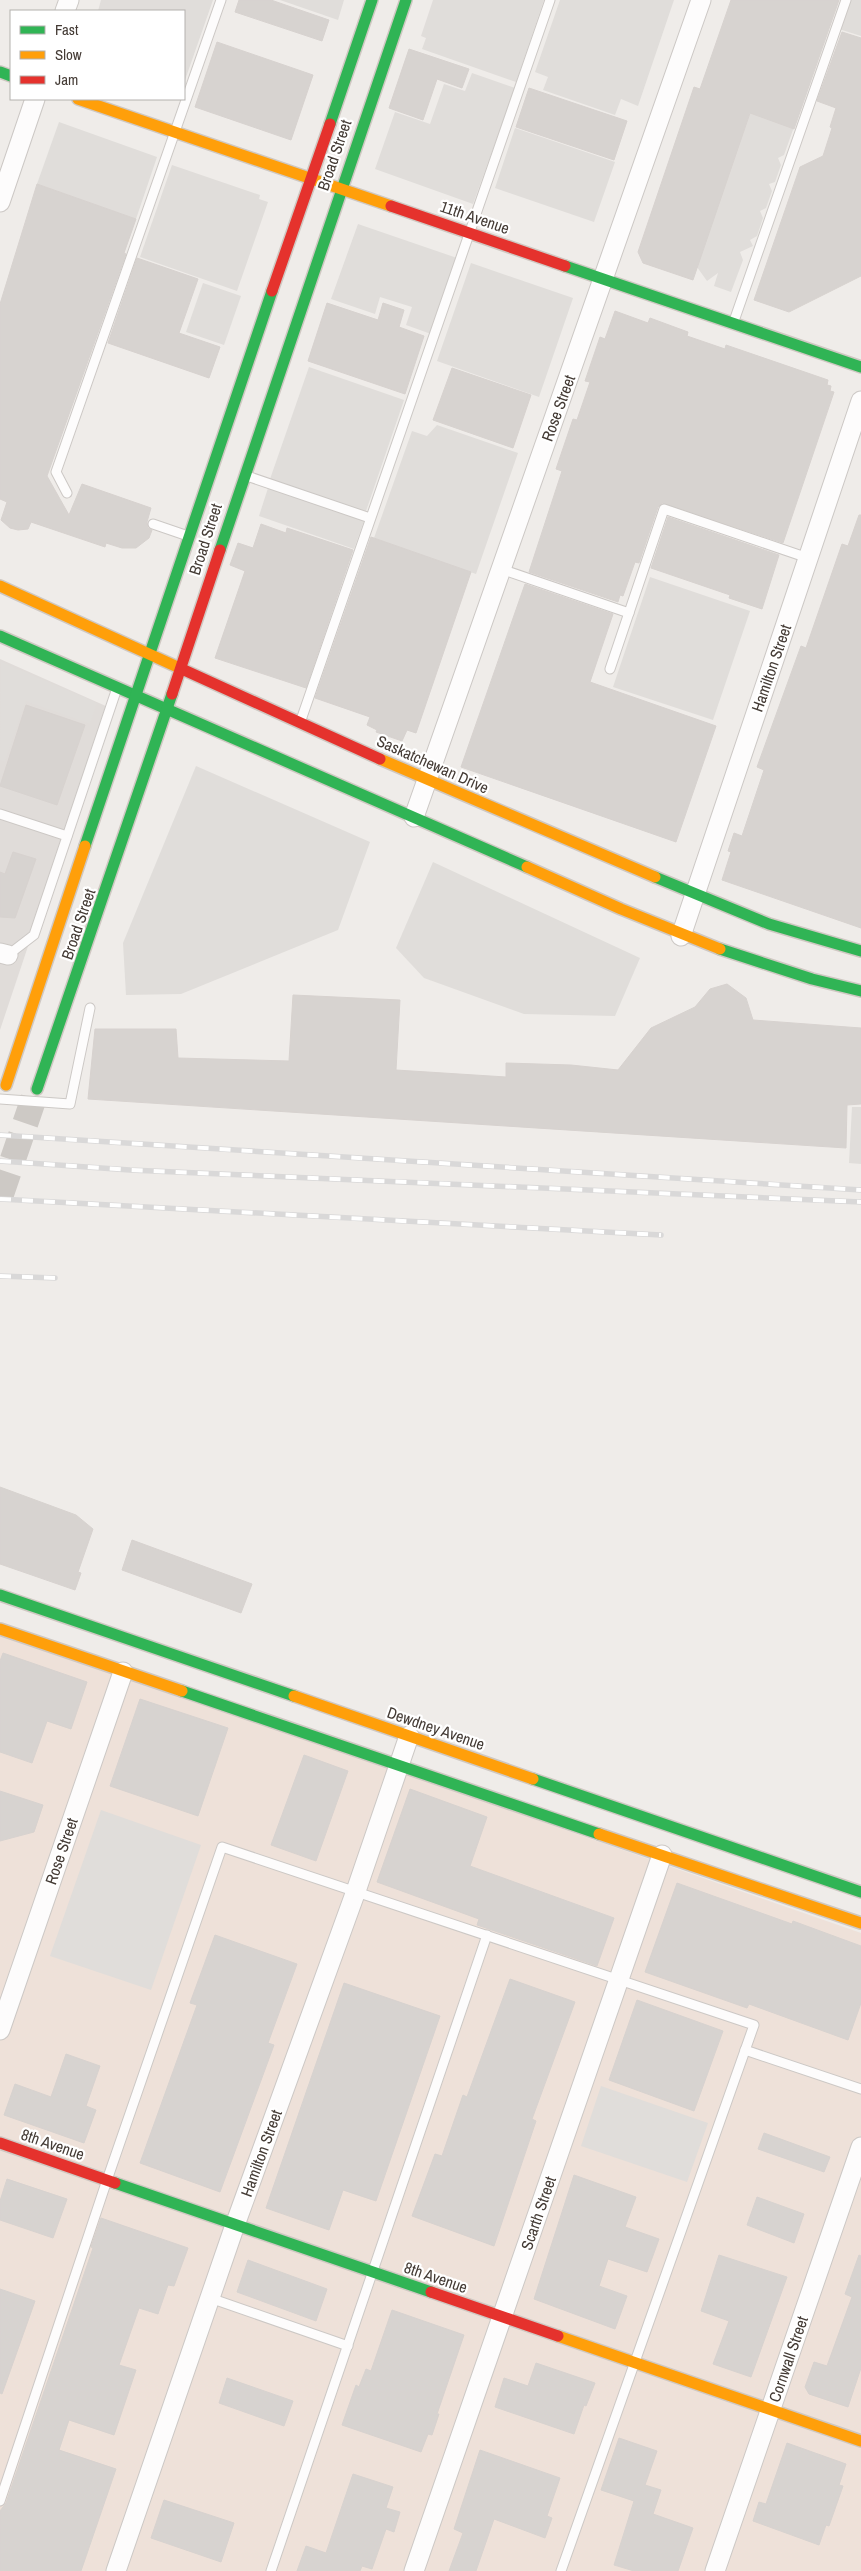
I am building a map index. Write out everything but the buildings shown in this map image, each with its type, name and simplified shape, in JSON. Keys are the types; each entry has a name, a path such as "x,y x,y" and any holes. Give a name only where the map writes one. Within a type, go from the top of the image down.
{"main road":[{"name":"Broad Street","path":"6,1084 148,654 372,0"},
{"name":"Broad Street","path":"37,1089 100,912 244,474 340,188 406,0"},
{"name":"11th Avenue","path":"81,100 861,367"},
{"name":"Saskatchewan Drive","path":"0,586 301,721 428,781 769,924 861,951"},
{"path":"1,640 117,685 681,936 808,979 861,991"},
{"name":"Dewdney Avenue","path":"0,1596 861,1892"},
{"path":"0,1629 861,1923"},
{"name":"8th Avenue","path":"0,2143 861,2441"}],"street":[{"name":"Rose Street","path":"414,817 701,0"},
{"path":"0,202 35,100"},
{"name":"Hamilton Street","path":"681,936 861,401"},
{"name":"Rose Street","path":"0,2030 123,1672"},
{"name":"Hamilton Street","path":"116,2571 235,2225 356,1891 409,1736"},
{"name":"Scarth Street","path":"414,2571 662,1855"},
{"name":"Cornwall Street","path":"715,2571 861,2147"}],"lane":[{"path":"67,493 56,472 221,0"},
{"path":"301,721 550,0"},
{"path":"733,324 846,0"},
{"path":"244,474 370,518"},
{"path":"610,669 664,509 808,558"},
{"path":"152,524 189,536"},
{"path":"501,569 629,612"},
{"path":"4,954 34,934 117,685"},
{"path":"0,814 68,836"},
{"path":"0,1099 70,1104 90,1008"},
{"path":"0,2501 107,2180 222,1847 488,1934 754,2025 561,2571"},
{"path":"271,2571 488,1934"},
{"path":"745,2050 861,2089"},
{"path":"210,2298 348,2346"}],"shaded area":[{"path":"101,0 213,0 185,80 185,10 98,10"},
{"path":"280,0 344,0 338,20"},
{"path":"433,0 544,0 516,82 422,49 426,38 421,36"},
{"path":"560,0 674,0 638,106 621,99 615,115 543,90 548,77 535,72"},
{"path":"849,0 861,0 861,36 839,29"},
{"path":"472,73 515,88 473,204 375,169 395,112 430,124 444,84 465,91"},
{"path":"750,112 794,127 784,155 778,158 781,165 775,182 769,184 772,191 766,208 760,211 763,218 757,236 750,240 753,246 740,252 743,260 731,292 714,286 718,273 707,281 697,267"},
{"path":"59,122 157,157 136,219 37,184"},
{"path":"515,128 615,162 594,222 495,188"},
{"path":"172,165 260,195 259,199 268,202 237,291 140,257"},
{"path":"358,224 457,258 431,334 406,325 412,307 380,297 375,314 331,299"},
{"path":"471,263 573,298 539,397 437,361"},
{"path":"203,283 241,296 224,345 186,332"},
{"path":"309,367 404,400 365,514 269,482"},
{"path":"437,425 518,453 476,574 374,538 412,431 427,436"},
{"path":"269,485 365,518 354,549 259,516"},
{"path":"650,577 750,611 713,720 613,687"},
{"path":"0,659 108,707 0,1030"},
{"path":"1,662 97,703 90,724 26,701 5,762 0,760"},
{"path":"196,766 370,842 338,930 181,994 126,995 123,943"},
{"path":"433,862 640,958 615,1016 524,1014 424,978 396,948"},
{"path":"852,1107 861,1107 861,1164 849,1163"},
{"path":"0,1633 861,1933 861,2571 0,2571"},
{"path":"101,1810 201,1845 151,1990 50,1956"},
{"path":"601,2086 708,2123 687,2182 581,2146"}],"tunnel":[{"path":"0,1197 37,1089"}],"railway":[{"path":"0,1135 861,1190"},
{"path":"0,1161 130,1170 861,1202"},
{"path":"0,1199 661,1235"},
{"path":"0,1276 55,1278"}],"traffic: fast":[{"path":"330,124 372,0"},
{"path":"220,550 406,0"},
{"path":"0,72 10,76"},
{"path":"565,266 861,367"},
{"path":"85,846 272,291"},
{"path":"0,636 527,867"},
{"path":"37,1089 172,694"},
{"path":"655,877 769,924 861,951"},
{"path":"720,949 812,979 861,991"},
{"path":"0,1595 294,1696"},
{"path":"182,1691 599,1834"},
{"path":"533,1779 861,1892"},
{"path":"115,2183 431,2292"}],"traffic: slow":[{"path":"81,100 391,206"},
{"path":"0,586 184,670"},
{"path":"380,759 655,877"},
{"path":"6,1085 85,846"},
{"path":"527,867 621,909 720,949"},
{"path":"0,1629 182,1691"},
{"path":"294,1696 533,1779"},
{"path":"599,1834 861,1923"},
{"path":"558,2336 861,2441"}],"traffic: jam":[{"path":"272,291 330,124"},
{"path":"391,206 565,266"},
{"path":"172,694 220,550"},
{"path":"184,670 380,759"},
{"path":"0,2143 115,2183"},
{"path":"431,2292 558,2336"}]}
